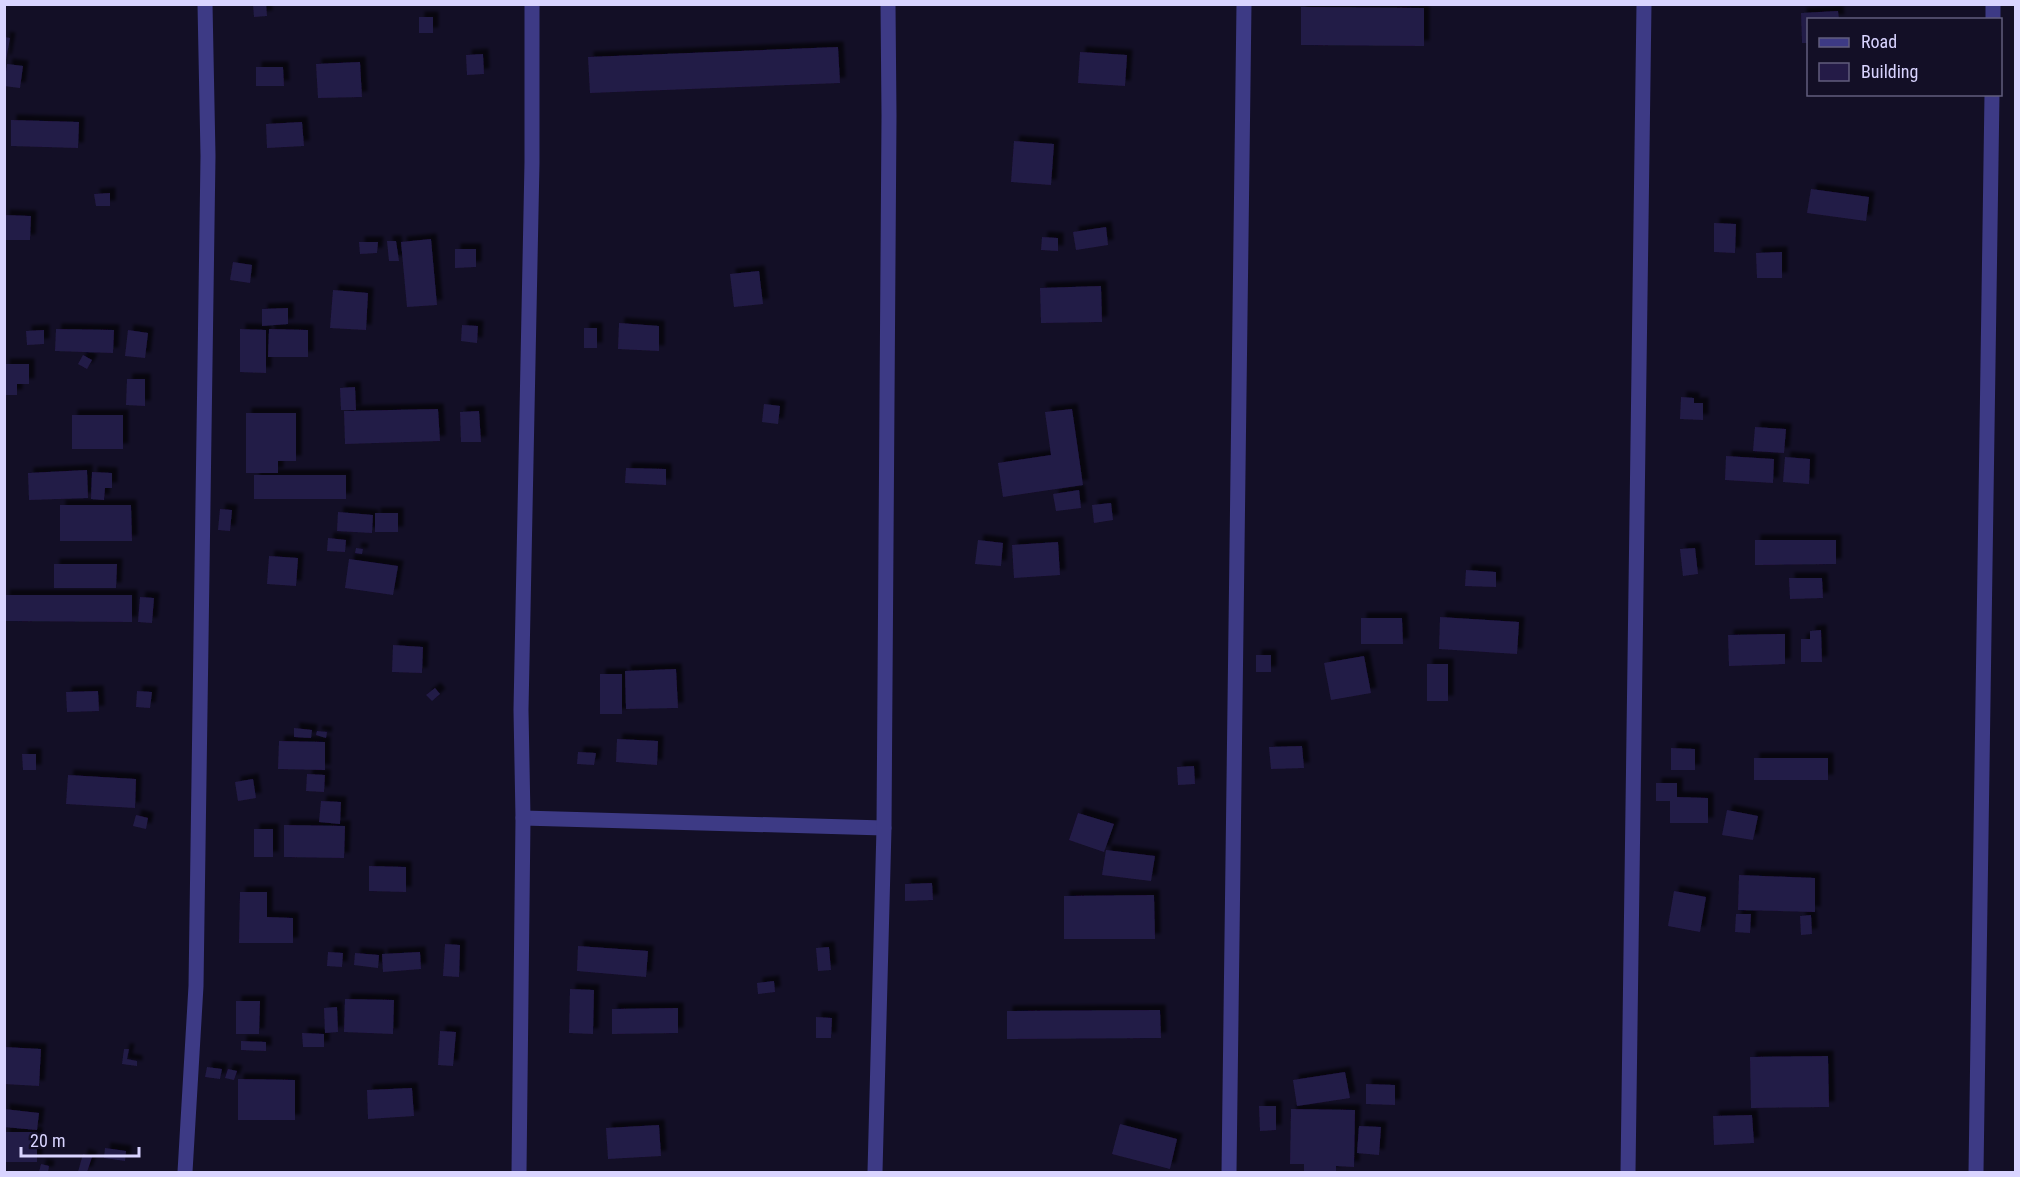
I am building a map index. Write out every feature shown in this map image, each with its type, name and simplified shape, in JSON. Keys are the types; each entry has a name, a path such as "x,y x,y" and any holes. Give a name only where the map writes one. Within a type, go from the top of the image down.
{"street":[{"path":"185,1173 196,986 208,156 205,4"},
{"path":"519,1173 523,818 521,710 532,174 532,4"},
{"path":"876,1173 884,828 888,4"},
{"path":"1229,1173 1244,4"},
{"path":"1628,1173 1644,4"},
{"path":"1976,1173 1992,96"},
{"path":"523,818 884,828"}],"building":[{"path":"253,4 266,4 267,16 254,17"},
{"path":"1301,7 1424,8 1424,46 1301,45"},
{"path":"1838,11 1839,18 1807,18 1807,43 1802,43 1801,13"},
{"path":"419,17 433,17 433,33 419,33"},
{"path":"4,37 10,38 6,60 4,60"},
{"path":"838,47 840,83 590,93 588,57"},
{"path":"1080,52 1127,55 1125,86 1078,83"},
{"path":"483,54 484,74 467,75 466,55"},
{"path":"360,62 362,97 318,98 316,64"},
{"path":"7,64 23,66 20,88 4,86"},
{"path":"256,67 283,67 284,86 256,86"},
{"path":"11,120 79,122 78,148 11,146"},
{"path":"302,122 304,146 267,148 266,124"},
{"path":"1014,141 1054,144 1051,185 1011,182"},
{"path":"1811,189 1869,197 1866,221 1807,213"},
{"path":"110,193 110,206 96,206 94,194"},
{"path":"4,215 31,216 30,240 4,240"},
{"path":"1714,223 1736,224 1735,253 1714,252"},
{"path":"1106,227 1108,245 1076,250 1073,232"},
{"path":"1042,237 1058,238 1058,251 1041,250"},
{"path":"431,239 437,305 407,307 401,242"},
{"path":"387,241 396,241 399,261 389,261"},
{"path":"359,242 378,242 377,253 360,254"},
{"path":"455,249 476,249 476,267 455,268"},
{"path":"1782,252 1782,278 1757,278 1756,253"},
{"path":"233,262 252,265 250,283 230,280"},
{"path":"759,271 763,304 734,307 730,274"},
{"path":"1101,286 1102,322 1041,323 1040,288"},
{"path":"333,290 368,293 366,330 330,328"},
{"path":"288,308 288,324 262,326 262,309"},
{"path":"619,323 659,326 659,351 618,349"},
{"path":"462,325 478,326 477,343 461,341"},
{"path":"584,328 597,328 597,348 584,348"},
{"path":"56,329 114,330 113,353 55,351"},
{"path":"240,329 266,330 266,373 240,372"},
{"path":"269,329 308,330 308,357 268,357"},
{"path":"44,330 44,344 27,345 26,331"},
{"path":"128,330 148,333 145,358 125,356"},
{"path":"83,355 92,360 87,369 78,364"},
{"path":"4,364 29,364 29,384 17,384 17,395 4,395"},
{"path":"127,379 145,379 145,406 126,405"},
{"path":"355,387 356,410 341,410 340,388"},
{"path":"1681,397 1694,398 1694,403 1703,403 1703,420 1680,419"},
{"path":"764,404 780,406 778,424 762,422"},
{"path":"438,409 440,441 345,444 344,411"},
{"path":"1072,409 1083,485 1003,497 998,463 1051,455 1045,412"},
{"path":"479,411 481,442 461,442 460,412"},
{"path":"246,413 296,413 296,461 278,461 278,473 246,473"},
{"path":"72,415 123,415 123,449 72,449"},
{"path":"1755,427 1786,429 1784,453 1753,451"},
{"path":"1726,456 1774,459 1773,483 1725,480"},
{"path":"1785,457 1810,459 1809,484 1783,482"},
{"path":"626,468 666,469 666,485 625,483"},
{"path":"87,470 88,498 29,500 28,473"},
{"path":"92,472 112,473 112,488 105,488 104,500 91,499"},
{"path":"254,475 346,475 346,499 254,499"},
{"path":"1079,490 1081,508 1056,511 1053,494"},
{"path":"1111,503 1113,520 1094,523 1092,505"},
{"path":"60,505 131,505 132,541 60,541"},
{"path":"220,509 232,510 230,531 218,530"},
{"path":"338,512 373,515 372,533 337,531"},
{"path":"375,513 398,513 398,532 375,532"},
{"path":"328,538 346,540 345,552 327,551"},
{"path":"978,540 1003,543 1001,566 975,564"},
{"path":"1755,540 1836,540 1836,564 1755,565"},
{"path":"1058,542 1060,575 1014,578 1012,545"},
{"path":"356,548 363,549 362,554 355,553"},
{"path":"1695,548 1698,574 1683,576 1680,549"},
{"path":"269,556 298,558 296,586 267,584"},
{"path":"349,559 398,566 393,595 345,588"},
{"path":"54,564 117,564 116,588 54,588"},
{"path":"1466,570 1496,572 1496,587 1465,586"},
{"path":"1789,578 1822,578 1823,598 1790,599"},
{"path":"4,595 132,595 132,622 4,621"},
{"path":"140,597 154,598 152,623 138,622"},
{"path":"1440,617 1519,622 1517,654 1439,649"},
{"path":"1361,618 1402,618 1403,644 1361,644"},
{"path":"1821,630 1822,662 1801,662 1801,639 1810,639 1810,631"},
{"path":"1785,634 1785,664 1729,666 1728,635"},
{"path":"393,645 423,647 422,673 392,672"},
{"path":"1256,655 1271,655 1271,672 1256,672"},
{"path":"1364,656 1371,693 1331,700 1324,663"},
{"path":"1427,664 1448,664 1448,701 1427,701"},
{"path":"676,669 678,708 626,709 625,671"},
{"path":"600,674 622,674 622,714 600,714"},
{"path":"435,688 440,694 432,701 426,695"},
{"path":"98,691 99,711 67,712 66,692"},
{"path":"137,691 152,692 150,708 136,707"},
{"path":"294,728 312,730 311,738 294,737"},
{"path":"317,731 327,732 326,738 316,735"},
{"path":"617,739 658,741 657,765 616,762"},
{"path":"279,741 325,742 325,770 278,769"},
{"path":"1302,746 1304,768 1271,769 1269,747"},
{"path":"1671,748 1695,749 1695,770 1671,770"},
{"path":"578,752 596,753 594,765 577,764"},
{"path":"22,754 36,754 36,770 23,770"},
{"path":"1754,758 1828,758 1828,780 1754,780"},
{"path":"1194,766 1195,784 1178,785 1177,767"},
{"path":"307,774 325,775 324,792 306,791"},
{"path":"68,775 136,779 135,808 66,804"},
{"path":"253,779 256,798 238,801 235,782"},
{"path":"1656,783 1677,783 1677,797 1708,798 1708,823 1670,823 1670,801 1656,801"},
{"path":"321,801 341,802 340,824 319,822"},
{"path":"1727,810 1758,816 1753,840 1722,835"},
{"path":"1078,813 1114,824 1104,852 1069,840"},
{"path":"136,815 148,818 146,829 133,826"},
{"path":"284,825 345,826 344,858 284,857"},
{"path":"254,829 273,829 273,857 254,857"},
{"path":"1106,850 1155,856 1151,881 1102,875"},
{"path":"369,866 406,867 406,892 369,891"},
{"path":"1739,875 1815,878 1815,912 1738,910"},
{"path":"932,883 933,900 905,901 905,884"},
{"path":"1674,891 1706,897 1700,932 1668,926"},
{"path":"240,892 267,892 267,917 293,918 293,943 239,943"},
{"path":"1154,895 1155,939 1064,939 1064,896"},
{"path":"1736,914 1751,914 1750,933 1735,932"},
{"path":"1811,915 1812,934 1801,935 1800,916"},
{"path":"445,944 460,945 459,977 443,976"},
{"path":"578,946 648,951 646,977 577,971"},
{"path":"829,947 831,970 818,971 816,948"},
{"path":"328,952 343,953 342,967 327,966"},
{"path":"420,952 421,969 383,972 382,954"},
{"path":"355,953 379,955 378,968 354,965"},
{"path":"774,981 775,992 758,994 757,983"},
{"path":"570,989 594,990 593,1034 569,1033"},
{"path":"345,999 394,1000 393,1034 344,1032"},
{"path":"236,1001 260,1001 259,1034 236,1034"},
{"path":"337,1007 338,1032 325,1033 324,1008"},
{"path":"678,1008 678,1033 612,1034 612,1009"},
{"path":"1160,1010 1161,1038 1007,1039 1007,1011"},
{"path":"816,1017 832,1018 831,1038 816,1038"},
{"path":"440,1031 456,1032 453,1066 438,1065"},
{"path":"302,1033 324,1034 324,1047 303,1047"},
{"path":"241,1041 266,1042 266,1051 241,1050"},
{"path":"4,1047 41,1049 39,1086 4,1084"},
{"path":"124,1049 129,1049 127,1059 137,1061 137,1066 122,1064"},
{"path":"1828,1056 1829,1107 1751,1108 1750,1057"},
{"path":"207,1067 222,1069 220,1079 205,1077"},
{"path":"228,1069 237,1071 234,1080 225,1078"},
{"path":"1345,1072 1350,1098 1297,1106 1293,1080"},
{"path":"238,1079 295,1080 295,1120 238,1120"},
{"path":"1366,1084 1395,1085 1395,1105 1366,1104"},
{"path":"412,1088 414,1116 368,1119 367,1090"},
{"path":"1259,1106 1276,1106 1276,1130 1260,1131"},
{"path":"4,1109 39,1113 37,1130 4,1127"},
{"path":"1291,1109 1355,1110 1354,1167 1336,1166 1336,1172 1304,1172 1304,1164 1290,1164"},
{"path":"1752,1115 1754,1143 1714,1145 1713,1116"},
{"path":"1120,1124 1177,1139 1170,1169 1112,1154"},
{"path":"659,1125 661,1156 608,1159 606,1128"},
{"path":"1359,1126 1381,1127 1379,1155 1357,1153"},
{"path":"4,1132 37,1132 37,1162 4,1162"},
{"path":"105,1148 126,1151 125,1161 104,1158"},
{"path":"83,1154 92,1157 87,1172 78,1172"},
{"path":"41,1164 49,1166 48,1172 39,1172"}]}
